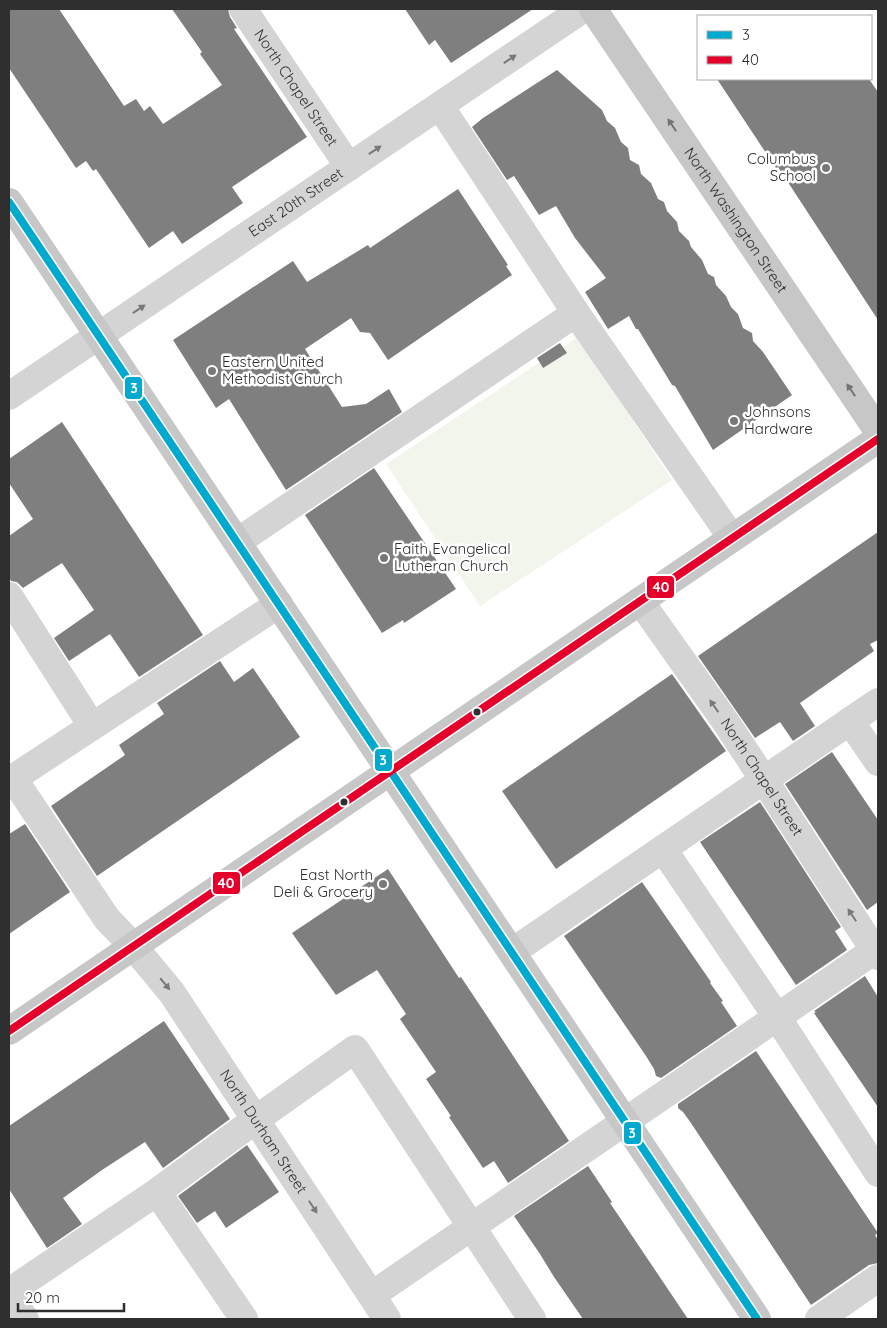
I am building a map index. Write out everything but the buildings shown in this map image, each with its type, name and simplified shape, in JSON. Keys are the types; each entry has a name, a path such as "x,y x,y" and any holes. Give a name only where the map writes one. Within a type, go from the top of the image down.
{"main road":[{"name":"North Washington Street","path":"593,9 878,431"},
{"path":"9,202 757,1319"},
{"path":"9,1031 878,439"}],"street":[{"name":"North Chapel Street","path":"243,9 349,167"},
{"name":"East 20th Street","path":"9,396 583,9"},
{"path":"440,106 576,313 732,538"},
{"path":"237,542 576,313"},
{"path":"9,596 92,726"},
{"name":"North Chapel Street","path":"640,602 725,721 877,951"},
{"path":"11,780 279,604"},
{"path":"512,952 878,702"},
{"path":"850,721 878,762"},
{"name":"North Durham Street","path":"11,780 107,919 134,947 172,993 388,1319"},
{"path":"663,849 777,1017 878,1173"},
{"path":"372,1295 777,1017 877,951"},
{"path":"25,1319 9,1294 157,1192 356,1049 532,1319"},
{"path":"157,1192 244,1319"},
{"path":"818,1319 878,1278"}],"shaded area":[{"path":"578,337 672,480 480,606 386,464"}],"transit line":[{"name":"3","path":"9,202 757,1319"},
{"name":"40","path":"9,1031 878,439"}],"place":[{"name":"Columbus School","path":"826,168"},
{"name":"Eastern United Methodist Church","path":"212,371"},
{"name":"Johnsons Hardware","path":"734,421"},
{"name":"Faith Evangelical Lutheran Church","path":"384,558"},
{"name":"East North Deli & Grocery","path":"383,884"}]}
